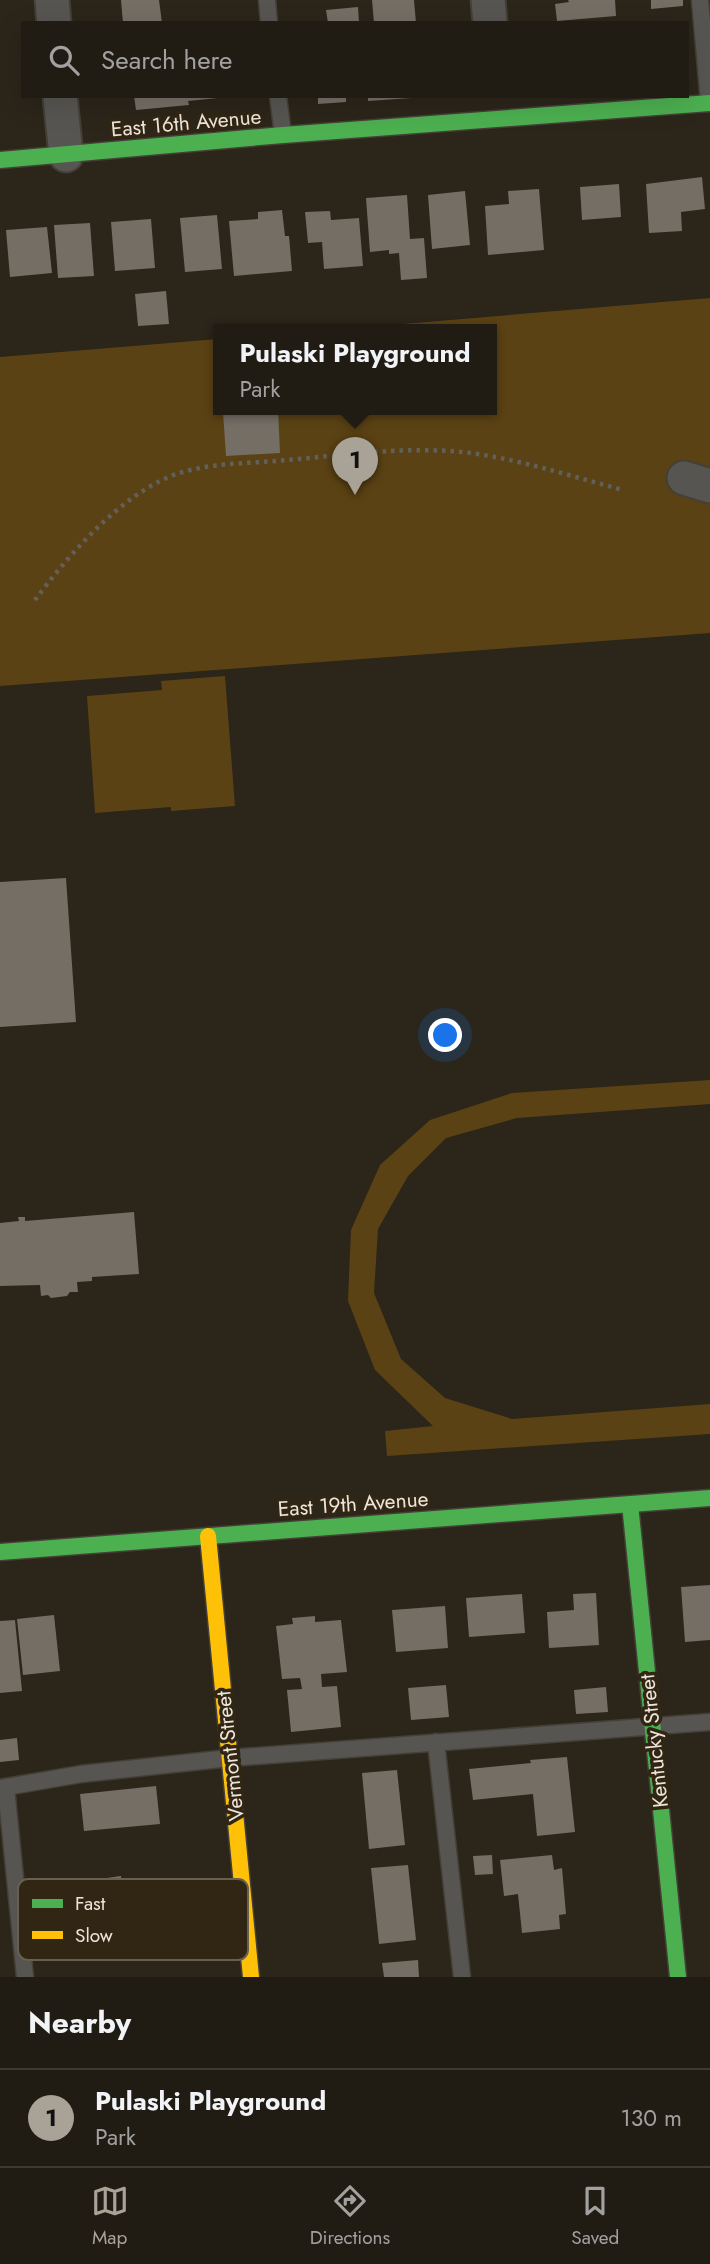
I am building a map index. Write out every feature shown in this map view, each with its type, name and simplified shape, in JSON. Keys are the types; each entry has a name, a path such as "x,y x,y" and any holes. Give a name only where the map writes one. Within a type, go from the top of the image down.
{"street":[{"path":"52,0 54,21"},
{"path":"488,0 490,21"},
{"path":"60,98 66,155"},
{"name":"East 16th Avenue","path":"0,160 283,135 498,108 709,103"},
{"name":"East 19th Avenue","path":"0,1552 710,1498"},
{"name":"Kentucky Street","path":"630,1504 678,1977"},
{"name":"Vermont Street","path":"208,1536 242,1879"},
{"name":"Vermont Street","path":"248,1946 251,1977"}],"lane":[{"path":"267,0 269,21"},
{"path":"700,0 709,103"},
{"path":"278,98 283,135"},
{"path":"18,1917 3,1788 81,1774 230,1758 710,1722"},
{"path":"436,1742 462,1977"}],"path":[{"path":"35,600 80,547 117,511 151,486 192,469 371,453 445,451 506,461 623,489"}],"shaded area":[{"path":"710,298 710,633 0,686 0,357 213,339 213,415 497,415 497,324 402,324"},
{"path":"225,676 235,806 171,811 171,807 95,813 87,696 162,690 161,681"},
{"path":"710,1080 710,1104 517,1118 446,1138 408,1176 378,1229 374,1293 401,1359 445,1398 512,1419 710,1404 710,1434 387,1456 385,1431 433,1426 375,1370 348,1301 351,1230 380,1165 430,1120 512,1093"}],"building":[{"path":"121,0 159,0 162,21 123,21"},
{"path":"372,0 414,0 416,21 374,21"},
{"path":"568,0 615,0 616,16 557,21 555,4 569,2"},
{"path":"651,0 683,0 683,6 651,9"},
{"path":"358,7 359,21 328,21 326,10"},
{"path":"134,98 218,98 188,101 189,105 136,110"},
{"path":"318,98 346,98 346,102 318,104"},
{"path":"368,98 412,98 368,101"},
{"path":"702,177 705,209 681,212 682,231 649,233 646,184"},
{"path":"619,184 621,217 582,220 580,187"},
{"path":"539,189 544,250 488,255 485,206 509,204 508,191"},
{"path":"465,191 470,245 432,249 428,195"},
{"path":"407,195 410,239 424,238 427,278 401,280 399,253 389,254 389,250 370,252 366,198"},
{"path":"282,210 285,236 289,236 292,271 234,276 229,221 258,219 258,212"},
{"path":"330,211 331,220 359,218 363,266 324,269 322,242 308,243 305,212"},
{"path":"217,215 222,269 185,272 180,218"},
{"path":"151,219 155,268 115,271 111,222"},
{"path":"90,223 94,276 58,278 54,225"},
{"path":"47,227 52,273 10,277 6,230"},
{"path":"166,291 169,324 138,326 135,294"},
{"path":"223,415 278,415 280,453 226,456"},
{"path":"66,878 76,1022 0,1027 0,882"},
{"path":"134,1212 139,1274 92,1277 92,1281 77,1282 78,1292 51,1298 48,1295 41,1296 40,1285 0,1286 0,1223 19,1221 18,1217 25,1217 25,1221"},
{"path":"710,1585 710,1640 685,1642 681,1587"},
{"path":"596,1593 599,1645 549,1648 547,1612 574,1610 573,1594"},
{"path":"522,1594 525,1633 469,1637 466,1598"},
{"path":"445,1606 448,1648 396,1652 392,1610"},
{"path":"54,1615 60,1671 23,1675 17,1619"},
{"path":"315,1616 315,1622 341,1620 347,1672 321,1674 322,1687 337,1686 341,1727 291,1732 287,1690 302,1689 300,1678 282,1679 276,1626 293,1624 292,1618"},
{"path":"15,1620 22,1691 0,1693 0,1621"},
{"path":"446,1685 449,1717 411,1720 408,1688"},
{"path":"606,1687 608,1712 576,1714 574,1690"},
{"path":"17,1738 19,1760 0,1762 0,1740"},
{"path":"567,1757 575,1832 537,1836 533,1794 473,1800 469,1769"},
{"path":"397,1770 405,1845 369,1849 362,1773"},
{"path":"156,1786 160,1824 84,1831 80,1794"},
{"path":"492,1855 493,1874 475,1875 473,1856"},
{"path":"552,1855 554,1870 562,1868 566,1914 559,1915 560,1929 522,1933 518,1894 504,1896 500,1860"},
{"path":"408,1865 416,1940 379,1944 371,1868"},
{"path":"121,1876 121,1879 99,1879"},
{"path":"418,1960 419,1977 384,1977 382,1963"}],"traffic: fast":[{"path":"0,160 283,135 710,103"},
{"path":"0,1552 710,1498"},
{"path":"630,1504 678,1977"}],"traffic: slow":[{"path":"208,1536 241,1879"},
{"path":"248,1946 251,1977"}],"place":[{"name":"Pulaski Playground","path":"355,495"}]}
